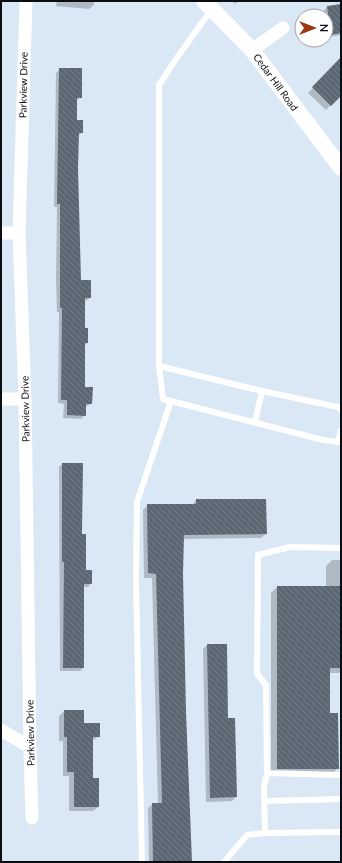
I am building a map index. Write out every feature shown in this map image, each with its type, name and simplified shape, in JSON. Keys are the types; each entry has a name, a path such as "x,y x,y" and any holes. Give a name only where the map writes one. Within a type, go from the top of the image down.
{"street":[{"name":"Parkview Drive","path":"26,1 19,234 25,399 32,818"},
{"name":"Cedar Hill Road","path":"208,5 252,50 341,168"},
{"path":"252,50 283,28"},
{"path":"1,233 19,234"},
{"path":"1,399 25,399"},
{"path":"1,730 30,747"}],"lane":[{"path":"208,5 159,85 159,366 163,399 323,440 338,442 341,430"},
{"path":"159,366 262,392 338,407 341,410"},
{"path":"255,422 262,392"},
{"path":"142,862 136,580 137,502 171,401"},
{"path":"265,833 264,801 267,773 266,685 257,674 258,555 290,547 341,548"},
{"path":"267,773 341,775"},
{"path":"264,801 341,799"},
{"path":"224,862 247,835 265,833 341,832"}],"building":[{"path":"341,4 341,33 334,34 334,8 327,8 327,6"},
{"path":"341,57 341,96 331,106 312,87"},
{"path":"59,68 82,68 82,98 77,98 77,120 83,120 83,133 79,133 78,168 81,280 91,280 91,298 85,298 85,328 88,328 88,343 85,343 85,387 93,387 92,404 86,404 86,416 67,415 67,400 61,400 62,308 60,308 60,204 57,204"},
{"path":"62,463 83,463 82,534 86,534 86,570 92,570 92,584 84,584 84,668 63,668 64,562 62,562"},
{"path":"196,499 266,499 267,534 184,535 183,574 186,712 192,862 153,862 152,803 162,803 156,574 148,573 147,504 196,504"},
{"path":"277,586 341,586 341,668 330,668 330,713 338,713 339,769 277,769"},
{"path":"207,644 227,644 228,718 235,718 237,797 210,798"},
{"path":"64,710 84,710 84,723 100,723 100,737 93,737 93,778 99,778 99,807 74,807 74,772 67,772 67,737 64,737"}]}
